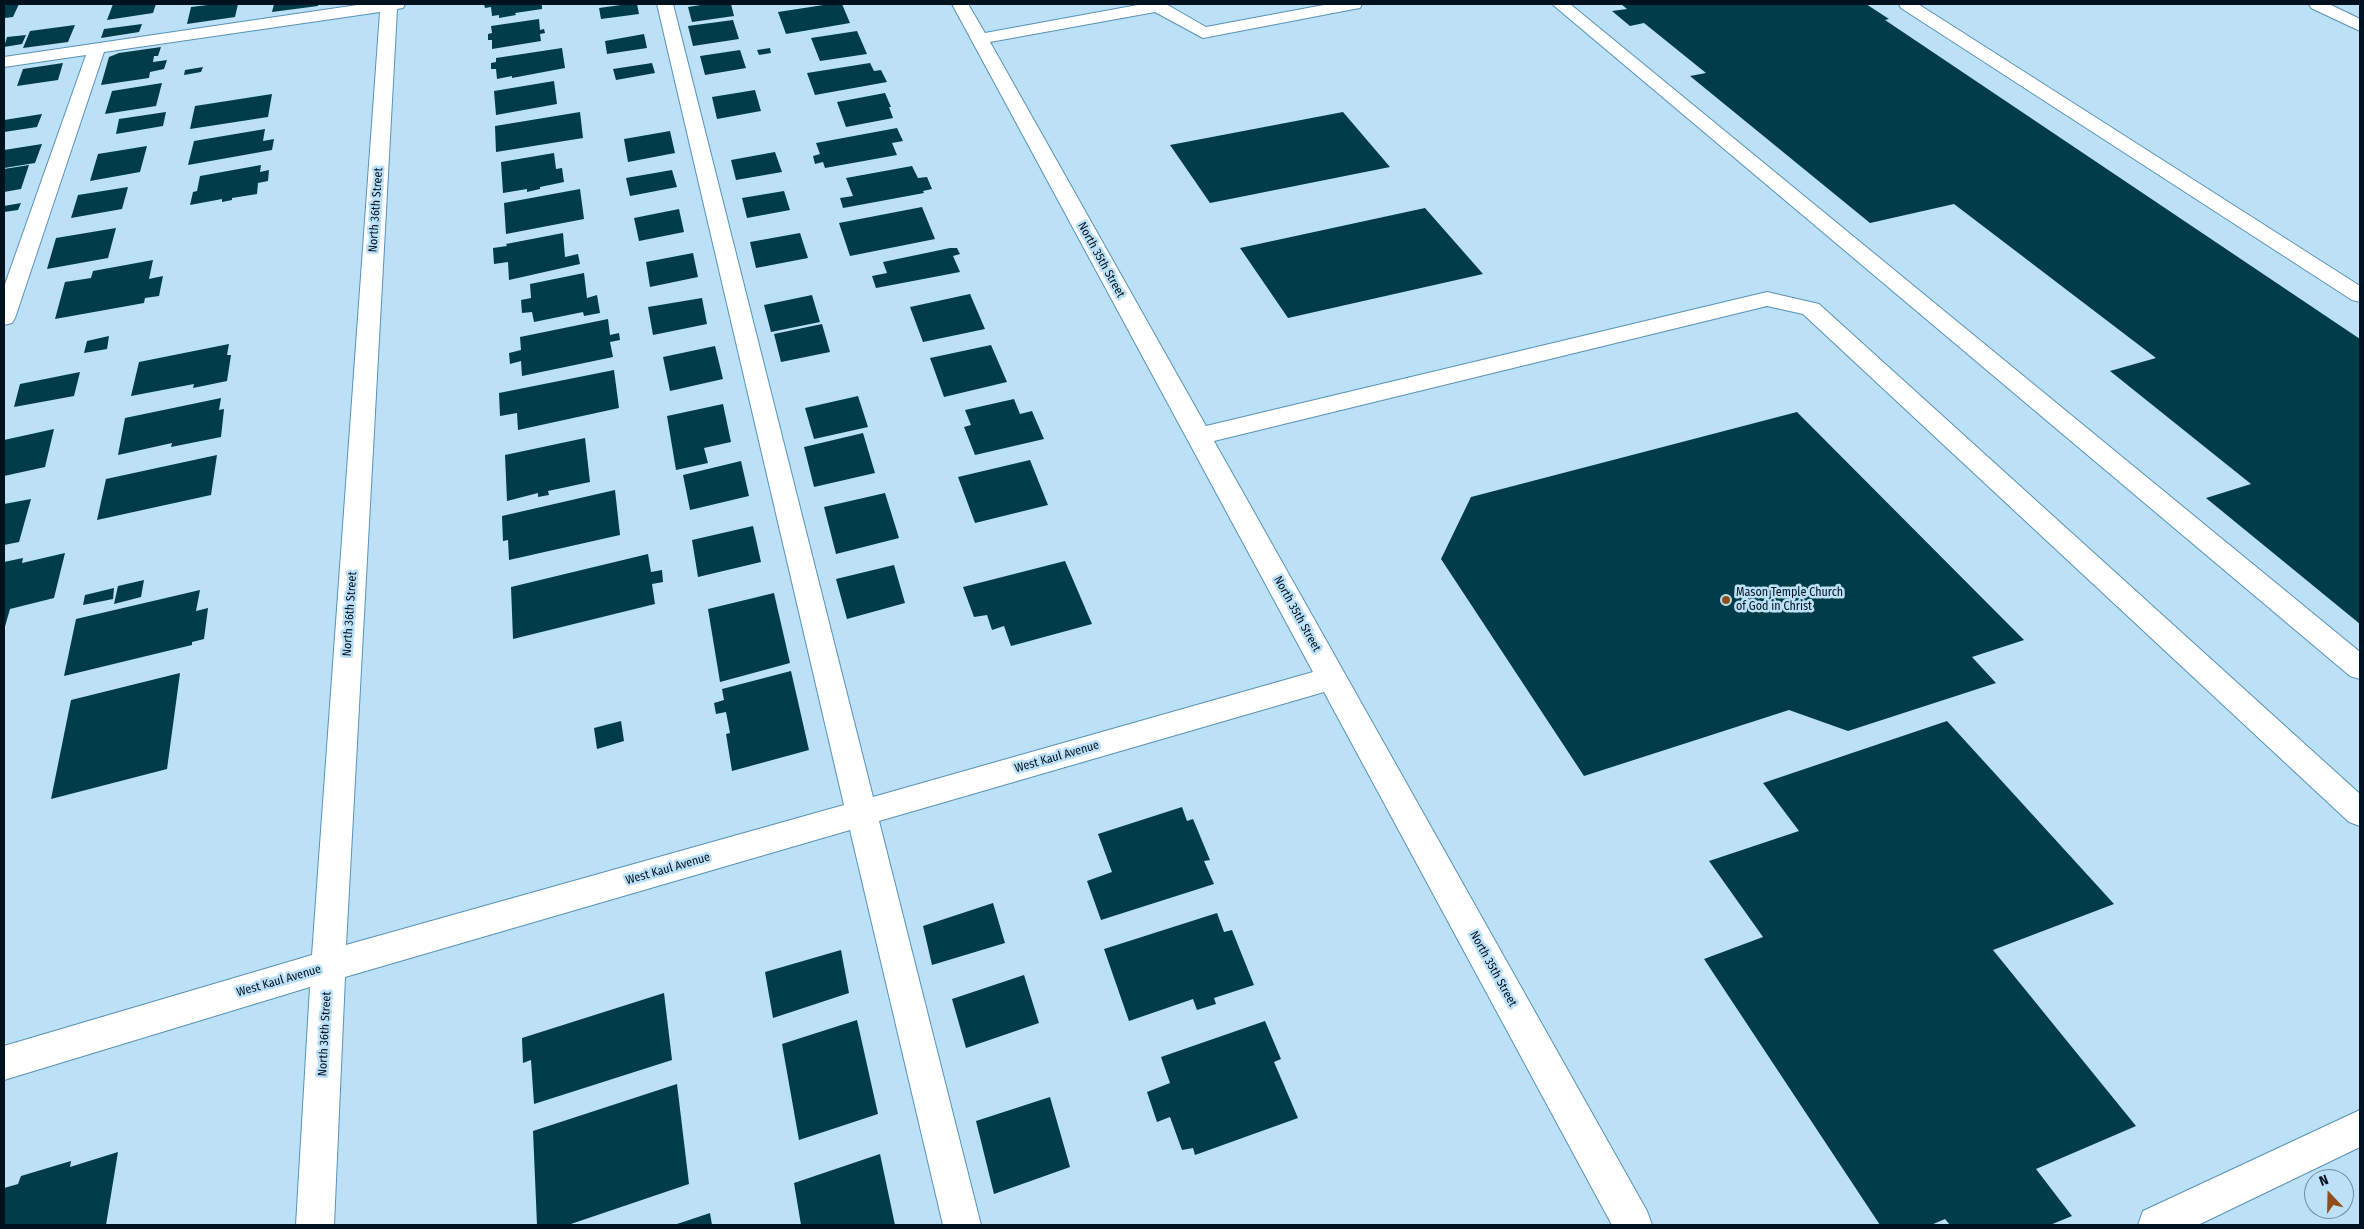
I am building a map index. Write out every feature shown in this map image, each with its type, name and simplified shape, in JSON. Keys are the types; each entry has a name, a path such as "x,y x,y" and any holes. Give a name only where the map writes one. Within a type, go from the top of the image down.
{"street":[{"path":"4,62 392,4"},
{"name":"North 36th Street","path":"315,1225 328,966 392,4"},
{"path":"665,4 962,1225"},
{"name":"North 35th Street","path":"960,4 1633,1225"},
{"path":"979,39 1157,5 1203,33 1354,4"},
{"path":"1560,4 2360,668"},
{"path":"1907,4 2360,294"},
{"path":"2318,4 2357,22"},
{"path":"4,318 97,48"},
{"path":"1199,436 1768,299 1811,310 2360,813"},
{"name":"West Kaul Avenue","path":"4,1063 328,966 1333,678"},
{"path":"2157,1225 2360,1128"}],"building":[{"path":"4,4 19,4 13,17 4,18"},
{"path":"113,4 156,4 153,13 107,20"},
{"path":"238,4 235,17 187,24 191,7"},
{"path":"274,4 318,4 318,6 272,12"},
{"path":"484,4 542,4 542,9 515,13 516,15 499,18 499,15 492,16 491,7 485,8"},
{"path":"637,4 639,14 601,19 599,8"},
{"path":"707,4 731,4 734,16 692,22 688,7"},
{"path":"842,4 850,23 786,34 778,12"},
{"path":"1621,4 1866,4 1889,19 1885,20 2360,339 2360,624 2206,498 2251,484 2110,371 2156,358 1954,204 1870,223 1690,76 1706,73 1644,23 1630,26 1612,11 1627,9"},
{"path":"539,19 540,30 544,29 545,33 540,34 541,41 492,49 492,40 488,40 488,34 492,33 491,26"},
{"path":"733,20 739,39 693,46 688,26"},
{"path":"142,24 139,32 101,38 104,29"},
{"path":"75,25 68,42 23,48 30,31"},
{"path":"857,31 867,54 820,61 811,38"},
{"path":"644,34 647,48 607,54 605,41"},
{"path":"26,35 22,44 4,47 7,37"},
{"path":"161,47 158,56 154,56 153,62 167,60 164,69 150,72 149,78 101,85 109,57 119,53"},
{"path":"562,48 565,68 497,79 496,69 491,69 491,63 496,62 496,58"},
{"path":"770,48 771,53 759,55 757,50"},
{"path":"740,50 746,68 705,75 700,56"},
{"path":"63,63 58,80 17,86 23,69"},
{"path":"652,63 655,73 616,80 613,69"},
{"path":"870,63 874,71 881,70 887,82 815,95 807,73"},
{"path":"203,67 201,72 184,75 185,70"},
{"path":"554,81 557,104 496,115 494,91"},
{"path":"162,83 156,106 105,114 112,91"},
{"path":"755,90 761,111 717,119 712,97"},
{"path":"885,93 893,118 846,127 837,102"},
{"path":"272,94 268,117 190,129 195,106"},
{"path":"166,112 163,126 116,134 119,119"},
{"path":"580,112 583,138 496,152 495,126"},
{"path":"1343,112 1390,167 1210,203 1170,145"},
{"path":"42,114 37,127 4,132 4,120"},
{"path":"897,128 903,141 892,143 897,155 825,168 823,162 815,164 813,156 820,154 816,143"},
{"path":"265,129 263,141 274,139 272,150 188,165 194,141"},
{"path":"670,131 675,153 628,162 624,139"},
{"path":"42,144 35,163 4,168 4,150"},
{"path":"147,146 140,172 90,181 98,154"},
{"path":"775,152 782,172 736,180 731,160"},
{"path":"554,153 556,169 562,168 564,182 527,192 527,189 503,193 501,162"},
{"path":"29,165 21,189 4,192 4,169"},
{"path":"261,165 260,172 269,170 268,181 258,183 257,194 232,198 232,200 222,202 222,199 190,205 193,192 197,191 200,176"},
{"path":"912,166 918,178 927,177 932,189 923,191 924,193 843,208 840,198 853,196 846,178"},
{"path":"672,170 677,187 630,196 626,178"},
{"path":"128,187 122,209 71,218 78,195"},
{"path":"580,189 584,219 506,234 504,203"},
{"path":"784,191 790,210 747,218 742,198"},
{"path":"21,203 18,210 4,212 4,206"},
{"path":"922,207 935,239 850,256 839,223"},
{"path":"1425,208 1483,274 1288,318 1240,248"},
{"path":"679,209 684,232 639,241 634,218"},
{"path":"116,228 108,258 47,269 56,238"},
{"path":"563,233 565,257 578,254 580,264 509,280 508,262 494,264 493,248"},
{"path":"800,233 808,258 756,268 750,242"},
{"path":"957,248 960,254 953,256 960,272 876,288 872,276 887,273 883,262"},
{"path":"693,253 698,277 650,287 646,262"},
{"path":"153,260 149,279 163,276 159,296 145,298 144,303 55,319 65,282 91,278 93,271"},
{"path":"584,273 587,298 597,295 600,313 584,316 583,312 534,322 532,312 522,313 521,300 531,298 530,284"},
{"path":"970,294 985,329 923,342 910,307"},
{"path":"812,295 820,322 771,332 764,305"},
{"path":"702,298 707,324 653,335 648,307"},
{"path":"608,319 610,335 619,333 620,340 610,342 613,357 522,376 521,361 510,364 509,353 521,350 520,337"},
{"path":"822,324 830,352 781,362 774,334"},
{"path":"109,336 107,349 84,353 87,341"},
{"path":"229,344 227,355 231,355 227,381 193,388 194,384 131,396 139,362"},
{"path":"991,345 1007,382 944,397 930,358"},
{"path":"715,346 723,379 670,391 663,357"},
{"path":"614,370 619,408 518,430 517,413 500,416 499,393"},
{"path":"80,372 74,396 14,407 20,384"},
{"path":"858,396 868,427 814,439 805,408"},
{"path":"221,398 219,410 224,409 221,437 171,447 172,443 118,455 125,418"},
{"path":"1014,399 1020,414 1032,411 1044,439 975,455 964,427 971,425 965,410"},
{"path":"723,404 731,442 704,448 708,463 676,470 667,416"},
{"name":"Mason Temple Church of God in Christ","path":"1797,412 2024,640 1972,657 1996,683 1848,731 1789,710 1584,776 1441,559 1471,497"},
{"path":"54,429 45,467 4,476 4,440"},
{"path":"863,433 875,473 814,487 804,447"},
{"path":"585,438 590,482 548,491 549,495 538,497 538,493 507,501 505,455"},
{"path":"217,455 211,495 97,520 106,479"},
{"path":"1030,460 1048,505 975,523 958,477"},
{"path":"741,461 749,496 690,510 683,475"},
{"path":"615,490 620,535 509,560 508,540 503,541 502,516"},
{"path":"885,493 899,538 836,554 824,507"},
{"path":"31,499 19,542 4,545 4,504"},
{"path":"753,526 761,562 698,577 692,540"},
{"path":"65,553 54,598 10,609 4,630 4,562 23,558 22,563"},
{"path":"648,554 651,572 662,570 663,582 652,584 655,604 513,639 511,587"},
{"path":"1065,561 1092,624 1011,646 1004,626 992,630 987,615 974,617 963,587"},
{"path":"894,565 905,603 847,619 836,579"},
{"path":"144,580 141,597 114,604 118,586"},
{"path":"114,588 113,599 83,605 85,595"},
{"path":"200,590 196,611 208,608 204,639 192,642 192,645 64,676 76,619"},
{"path":"774,593 790,663 720,682 708,609"},
{"path":"791,671 809,750 732,771 726,734 730,733 726,712 716,714 714,703 724,700 722,689"},
{"path":"180,673 167,769 51,799 71,700"},
{"path":"621,721 624,741 597,749 594,728"},
{"path":"1947,721 2114,904 1993,950 2136,1126 2036,1169 2072,1216 2050,1225 1950,1225 1945,1219 1931,1225 1880,1225 1704,959 1763,937 1709,861 1799,831 1763,783"},
{"path":"1182,807 1187,821 1193,819 1210,860 1204,861 1214,884 1101,920 1087,881 1112,872 1098,834"},
{"path":"993,903 1005,943 932,965 923,926"},
{"path":"1217,913 1224,932 1232,930 1254,985 1214,998 1216,1004 1197,1010 1193,999 1129,1021 1104,949"},
{"path":"841,950 849,993 773,1018 765,972"},
{"path":"1024,975 1039,1023 966,1048 952,999"},
{"path":"664,993 672,1060 534,1104 531,1060 523,1063 522,1038"},
{"path":"857,1020 878,1114 799,1140 782,1044"},
{"path":"1265,1021 1281,1059 1274,1062 1298,1118 1195,1155 1193,1148 1182,1150 1170,1117 1157,1122 1147,1092 1170,1083 1161,1057"},
{"path":"677,1084 689,1184 568,1225 537,1225 533,1131"},
{"path":"1050,1097 1070,1167 994,1194 976,1121"},
{"path":"118,1152 106,1225 4,1225 4,1188 18,1184 21,1176 71,1161 70,1167"},
{"path":"880,1154 895,1225 801,1225 794,1183"},
{"path":"710,1213 712,1225 674,1225"}],"place":[{"name":"Mason Temple Church of God in Christ","path":"1726,600"}]}
